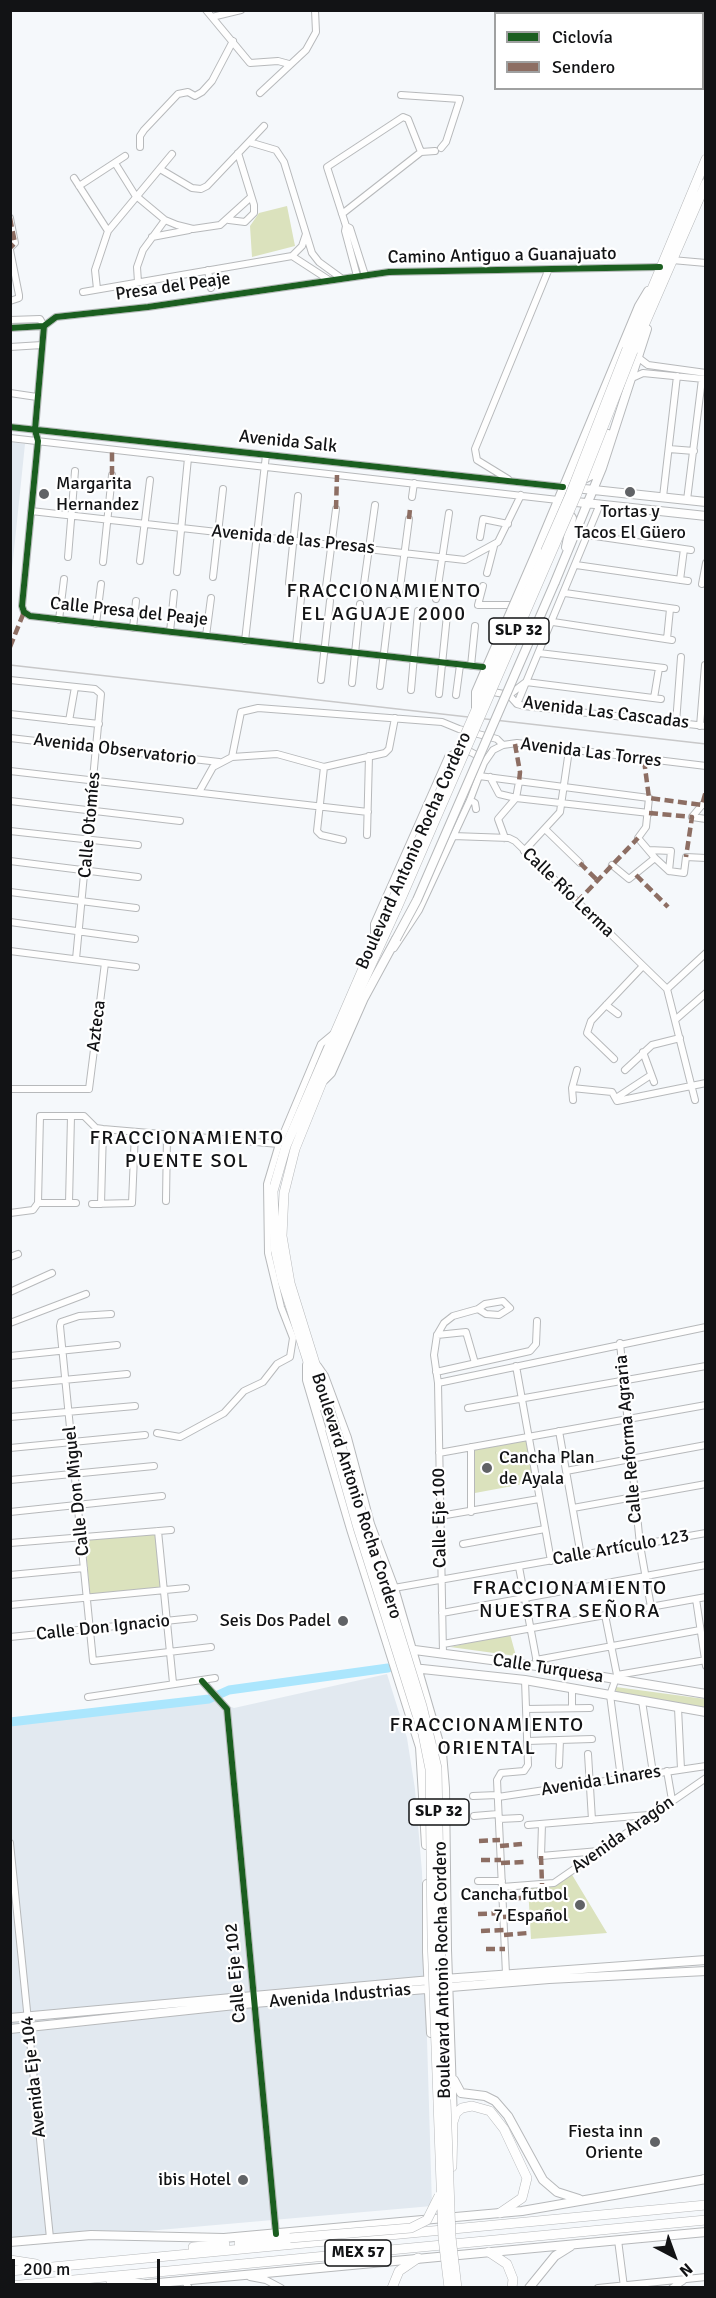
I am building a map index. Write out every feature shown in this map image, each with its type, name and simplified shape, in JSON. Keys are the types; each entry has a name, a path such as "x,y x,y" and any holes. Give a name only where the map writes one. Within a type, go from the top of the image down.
{"highway":[{"name":"SLP 32","path":"659,280 660,267 705,159"},
{"name":"SLP 32","path":"632,352 659,280 672,260 705,183"},
{"name":"Boulevard Antonio Rocha Cordero","path":"447,2237 449,2178 437,1768 419,1694 310,1363 290,1283 282,1236 282,1214 288,1172 394,906 476,708 632,352"},
{"name":"Boulevard Antonio Rocha Cordero","path":"310,1363 295,1337 275,1248 273,1191 286,1146 374,944 394,906 576,496 632,352"},
{"name":"Boulevard Antonio Rocha Cordero","path":"325,1405 428,1757 432,1788 432,1938 439,2122 447,2237"},
{"path":"449,2178 452,2170 453,2122 456,2113 462,2108 482,2106 490,2111 504,2129 524,2168 526,2187 522,2198 500,2213"},
{"name":"SLP 32","path":"193,2247 418,2226 430,2217 442,2188"},
{"name":"MEX 57","path":"10,2271 705,2205"},
{"name":"MEX 57","path":"10,2286 705,2220"},
{"name":"SLP 32","path":"447,2237 453,2286"},
{"path":"159,2256 224,2238"},
{"path":"489,2252 507,2264 513,2279 512,2288"},
{"path":"392,2288 399,2271 418,2258"},
{"path":"10,2260 50,2267"},
{"path":"88,2279 143,2284"}],"main road":[{"path":"476,708 476,692 639,306 659,280"},
{"path":"323,1081 330,1073 364,998 417,900 555,582 593,490 629,380 632,352"},
{"path":"579,448 575,473 582,478 587,478 593,473 621,404"},
{"name":"Avenida Salk","path":"562,488 705,502"},
{"path":"652,510 658,497"},
{"name":"Avenida Salk","path":"558,500 705,516"},
{"path":"550,518 562,508 571,514 566,556"},
{"name":"Boulevard Antonio Rocha Cordero","path":"310,1363 324,1376 347,1438 370,1524 394,1588 440,1742 445,1776 447,1950 453,2122"},
{"name":"Boulevard Antonio Rocha Cordero","path":"310,1363 308,1380 351,1529 420,1747 424,1789 427,1952 434,2113 439,2122"},
{"path":"385,1631 389,1637 398,1638 405,1631 405,1625"},
{"name":"Calle Turquesa","path":"392,1653 411,1648 443,1649 537,1663 705,1694"},
{"name":"Calle Turquesa","path":"398,1672 417,1667 525,1680 705,1712"},
{"path":"404,1693 406,1685 411,1681 418,1682 423,1687"},
{"path":"427,1952 431,1960 439,1963 445,1958 447,1950"},
{"path":"677,1972 678,1962"},
{"name":"Avenida Industrias","path":"10,2029 413,1981 466,1986 624,1970 678,1962 705,1962"},
{"path":"701,1971 705,1962"},
{"path":"448,1965 462,1977"},
{"path":"413,1981 424,1975 428,1966"},
{"name":"Avenida Industrias","path":"449,1983 462,1977 506,1974 624,1970 701,1971"},
{"name":"Avenida Industrias","path":"10,2018 254,1999 407,1991 428,1984"},
{"path":"450,2007 454,1992 466,1986"},
{"path":"407,1991 423,1996 430,2009"},
{"path":"430,2009 433,2002 439,1999 444,2000 450,2007"},
{"path":"452,2070 456,2088 461,2093 485,2096 502,2108 536,2170 548,2186 566,2196 582,2200"},
{"path":"10,2242 91,2235 224,2238 276,2234 500,2213 705,2179"},
{"path":"105,2288 143,2284 187,2284 238,2275 705,2232"},
{"path":"529,2288 555,2256 576,2244"}],"street":[{"path":"206,10 250,63 279,61 289,64"},
{"path":"212,17 241,10"},
{"path":"260,93 306,50 316,32 315,10"},
{"path":"140,147 140,136 144,130 178,94 188,92 195,96 212,81 233,41"},
{"path":"342,214 421,152 438,150 446,142 460,99 401,95"},
{"path":"357,276 345,231 346,226 327,167 403,117 408,119 421,152"},
{"path":"160,169 192,189 201,189 207,186 264,126"},
{"path":"249,142 276,150 284,162 312,253 326,268 342,278"},
{"path":"229,220 245,222 250,219 255,205 238,153"},
{"path":"97,289 95,270 108,231 135,195 172,154"},
{"path":"80,186 125,156"},
{"path":"115,163 135,195 165,220 193,229"},
{"path":"74,178 108,231"},
{"path":"152,237 220,225 229,220 251,197"},
{"path":"10,218 15,243 10,249 20,295 19,298 10,301"},
{"path":"138,282 137,267 152,237 165,220"},
{"path":"346,226 350,228 365,275"},
{"path":"83,292 291,256 299,251 306,234"},
{"path":"299,251 312,253"},
{"path":"291,256 330,280"},
{"path":"672,260 705,263"},
{"name":"Camino Antiguo a Guanajuato","path":"308,283 389,272 548,271 660,267"},
{"path":"322,275 326,268"},
{"path":"208,270 211,288"},
{"path":"512,481 477,460 475,449 548,271"},
{"name":"Presa del Peaje","path":"10,328 44,326 56,317 78,316 308,283"},
{"path":"10,320 40,319 44,326"},
{"name":"Calle Presa del Peaje","path":"44,326 35,430 38,441 22,606 24,612 30,616 59,620 483,668"},
{"path":"10,347 42,345"},
{"path":"632,352 648,365 704,377"},
{"path":"629,380 643,373 704,377"},
{"path":"658,497 669,449 677,376"},
{"path":"687,500 704,377"},
{"path":"10,393 37,397"},
{"name":"Avenida Salk","path":"10,427 562,488"},
{"name":"Avenida Salk","path":"10,438 558,500"},
{"path":"669,449 694,451"},
{"path":"245,641 266,455"},
{"path":"177,572 188,458"},
{"path":"68,557 75,471"},
{"path":"103,562 112,475"},
{"path":"140,561 150,480"},
{"path":"412,497 414,483"},
{"path":"213,577 223,489"},
{"path":"487,573 494,546 508,524 521,495"},
{"path":"289,583 298,496"},
{"path":"363,591 375,504"},
{"path":"517,704 553,622 600,504"},
{"path":"326,587 336,509"},
{"name":"Avenida de las Presas","path":"31,511 465,560 494,546"},
{"path":"436,599 449,513"},
{"path":"399,595 409,519"},
{"path":"480,537 483,519 508,524"},
{"path":"539,653 661,668 658,699 526,682 509,695 485,690 480,679 483,668 536,544 546,528"},
{"path":"588,535 688,549 680,580"},
{"path":"702,584 705,563"},
{"path":"576,565 688,581"},
{"path":"59,620 64,579"},
{"path":"96,624 101,584"},
{"path":"483,586 478,605 509,605"},
{"path":"170,632 174,592"},
{"path":"553,622 669,640 673,609 565,593"},
{"path":"206,636 211,598"},
{"path":"296,646 301,598"},
{"path":"133,628 136,601"},
{"path":"321,680 330,601"},
{"path":"352,683 360,604"},
{"path":"380,686 389,611"},
{"path":"411,690 418,611"},
{"path":"439,694 447,615"},
{"path":"471,666 475,626"},
{"path":"676,723 681,657"},
{"path":"456,694 460,665"},
{"path":"703,726 705,665"},
{"path":"10,680 75,687 69,720"},
{"name":"Calle Otomíes","path":"75,687 99,691 95,780 76,959"},
{"name":"Avenida Las Cascadas","path":"509,695 517,704 703,726"},
{"path":"232,757 239,716 245,709 442,722 497,739 503,745"},
{"path":"10,714 99,724"},
{"path":"199,792 209,772 219,762 232,757 277,754 324,767 388,751 395,718"},
{"name":"Avenida Observatorio","path":"10,738 219,762"},
{"name":"Avenida Las Torres","path":"484,763 493,750 503,745 517,743 705,766"},
{"path":"374,944 374,924 447,757 460,750 467,750 480,757 484,763 470,800 411,925 387,955"},
{"path":"524,851 545,829 562,805 569,750"},
{"path":"367,835 369,756"},
{"path":"324,767 319,834 343,840"},
{"path":"10,771 369,812"},
{"path":"479,776 649,798 646,827 638,838 655,858 669,870 684,873 686,857 705,858"},
{"path":"490,777 499,794 516,798 562,805 649,813"},
{"path":"505,838 498,819 516,798 519,782"},
{"path":"470,800 475,803 476,808"},
{"path":"10,801 180,820"},
{"path":"704,805 692,817 705,819"},
{"path":"545,829 580,863"},
{"path":"10,831 138,845"},
{"name":"Calle Río Lerma","path":"453,836 505,838 515,842 667,989"},
{"path":"649,850 671,851 669,870"},
{"path":"612,865 629,879 655,858"},
{"path":"10,861 138,877"},
{"path":"10,892 136,908"},
{"path":"10,922 135,939"},
{"path":"10,951 136,967"},
{"path":"695,1100 667,989 705,953"},
{"name":"Azteca","path":"10,1089 89,1089 105,963"},
{"path":"614,1059 588,1033 591,1021 643,966"},
{"path":"675,1020 705,993"},
{"path":"606,1005 618,1014"},
{"path":"157,1433 180,1437 224,1413 244,1392 263,1382 277,1364 290,1358 295,1337 273,1276 266,1232 267,1184 279,1144 321,1044 334,1034"},
{"path":"625,1070 643,1052 657,1043 680,1038"},
{"path":"643,1052 654,1082"},
{"path":"573,1100 572,1088 578,1070"},
{"path":"616,1098 651,1074"},
{"path":"572,1088 612,1092 617,1101 705,1083"},
{"path":"10,1213 33,1210 38,1203 40,1116 84,1116 96,1128 103,1130 279,1144"},
{"path":"38,1203 73,1203 71,1116"},
{"path":"101,1204 103,1130"},
{"path":"92,1204 128,1204 134,1199 135,1132"},
{"path":"166,1201 167,1134"},
{"path":"10,1257 18,1254"},
{"path":"10,1292 52,1273"},
{"path":"10,1323 86,1294"},
{"path":"437,1335 444,1323 453,1316 478,1309"},
{"name":"Calle Don Miguel","path":"111,1314 80,1316 61,1322 93,1661 171,1652"},
{"path":"436,1372 530,1351 536,1344 537,1321"},
{"path":"438,1383 620,1342 705,1327"},
{"path":"437,1335 466,1332 475,1363"},
{"name":"Calle Eje 100","path":"437,1335 434,1355 438,1383 443,1649"},
{"name":"Calle Reforma Agraria","path":"620,1342 640,1545 651,1607"},
{"path":"10,1356 117,1345"},
{"path":"516,1366 550,1561"},
{"path":"468,1408 705,1366"},
{"path":"10,1385 127,1374"},
{"path":"439,1453 705,1405"},
{"path":"10,1417 135,1406"},
{"path":"560,1431 581,1556"},
{"path":"10,1448 145,1435"},
{"path":"566,1471 705,1445"},
{"path":"471,1447 471,1512"},
{"path":"10,1480 154,1466"},
{"path":"573,1508 705,1484"},
{"path":"10,1512 162,1496"},
{"path":"440,1516 539,1499"},
{"path":"463,1544 545,1529"},
{"path":"10,1543 171,1530"},
{"path":"158,1531 173,1683"},
{"name":"Calle Artículo 123","path":"394,1588 705,1533"},
{"path":"442,1613 705,1565"},
{"path":"519,1567 537,1663 611,1645 700,1630"},
{"path":"10,1575 84,1568"},
{"path":"10,1605 186,1588"},
{"path":"443,1649 530,1629 705,1597"},
{"path":"617,1677 705,1662 696,1599"},
{"path":"605,1615 617,1677 610,1695 621,1778"},
{"name":"Calle Don Ignacio","path":"10,1637 194,1618"},
{"path":"171,1652 211,1647"},
{"path":"88,1697 173,1683 204,1683 215,1678"},
{"path":"506,1974 497,1776 501,1773 527,1768 525,1680"},
{"name":"Calle Eje 102","path":"204,1683 227,1709 276,2234"},
{"path":"572,1688 572,1708"},
{"path":"642,1701 653,1773"},
{"path":"526,1709 590,1708"},
{"path":"678,1708 681,1769"},
{"path":"527,1742 592,1739"},
{"path":"559,1765 560,1740"},
{"path":"588,1754 592,1820"},
{"name":"Avenida Linares","path":"473,1796 498,1796 705,1766"},
{"path":"668,1771 672,1800"},
{"name":"Avenida Aragón","path":"478,1881 502,1884 554,1883 705,1778"},
{"path":"528,1825 649,1815"},
{"path":"474,1816 520,1818"},
{"path":"542,1824 541,1856 600,1851"},
{"name":"Avenida Eje 104","path":"10,1843 50,2238"},
{"path":"618,2240 623,2286"},
{"path":"238,2275 266,2280 281,2288"},
{"path":"598,2288 705,2277"},
{"path":"672,2288 686,2279"}],"shaded area":[{"path":"10,442 25,444 11,579"},
{"path":"387,1674 407,1738 415,1789 422,1872 432,2206 11,2243 10,1722 209,1699 234,1708"}],"green space":[{"path":"287,206 295,246 252,257 250,226 259,213"},
{"path":"527,1440 534,1482 475,1493 473,1449"},
{"path":"155,1534 164,1590 90,1595 85,1539"},
{"path":"510,1634 516,1656 450,1647"},
{"path":"616,1687 705,1699 705,1708 616,1692"},
{"path":"571,1873 607,1933 531,1939 528,1887 555,1885"}],"waterway":[{"path":"10,1722 209,1699 229,1690 388,1668"}],"railway":[{"path":"10,665 706,744"}],"marked path":[{"path":"10,218 15,243 10,248"},
{"path":"112,449 112,475"},
{"path":"336,509 337,475"},
{"path":"409,519 410,509"},
{"path":"10,647 24,612"},
{"path":"515,744 520,772 519,782"},
{"path":"644,760 649,798 702,805 706,791"},
{"path":"649,813 692,817 686,857"},
{"path":"577,902 638,838"},
{"path":"580,863 597,880"},
{"path":"636,875 668,907"},
{"path":"479,1841 500,1840"},
{"path":"500,1846 522,1844"},
{"path":"541,1856 542,1884"},
{"path":"481,1860 501,1860"},
{"path":"501,1863 524,1862"},
{"path":"477,1896 502,1895"},
{"path":"502,1899 521,1898"},
{"path":"478,1914 503,1913"},
{"path":"503,1917 526,1916"},
{"path":"481,1931 504,1930"},
{"path":"504,1935 528,1933"},
{"path":"486,1949 505,1949"}],"cycle path":[{"path":"10,328 44,326 56,317 148,307 389,272 660,267"},
{"path":"44,326 35,430 38,441 22,606 24,612 30,616 483,667"},
{"path":"10,427 563,487"},
{"path":"202,1681 227,1709 276,2234"}],"place":[{"name":"Tortas y Tacos El Güero","path":"630,492"},
{"name":"Margarita Hernandez","path":"44,494"},
{"name":"Cancha Plan de Ayala","path":"487,1468"},
{"name":"Seis Dos Padel","path":"343,1621"},
{"name":"Cancha futbol 7 Español","path":"580,1905"},
{"name":"Fiesta inn Oriente","path":"655,2142"},
{"name":"ibis Hotel","path":"243,2180"}],"district":[{"name":"FRACCIONAMIENTO EL AGUAJE 2000","path":"384,604"},
{"name":"FRACCIONAMIENTO PUENTE SOL","path":"187,1150"},
{"name":"FRACCIONAMIENTO NUESTRA SEÑORA","path":"570,1600"},
{"name":"FRACCIONAMIENTO ORIENTAL","path":"487,1738"}]}
